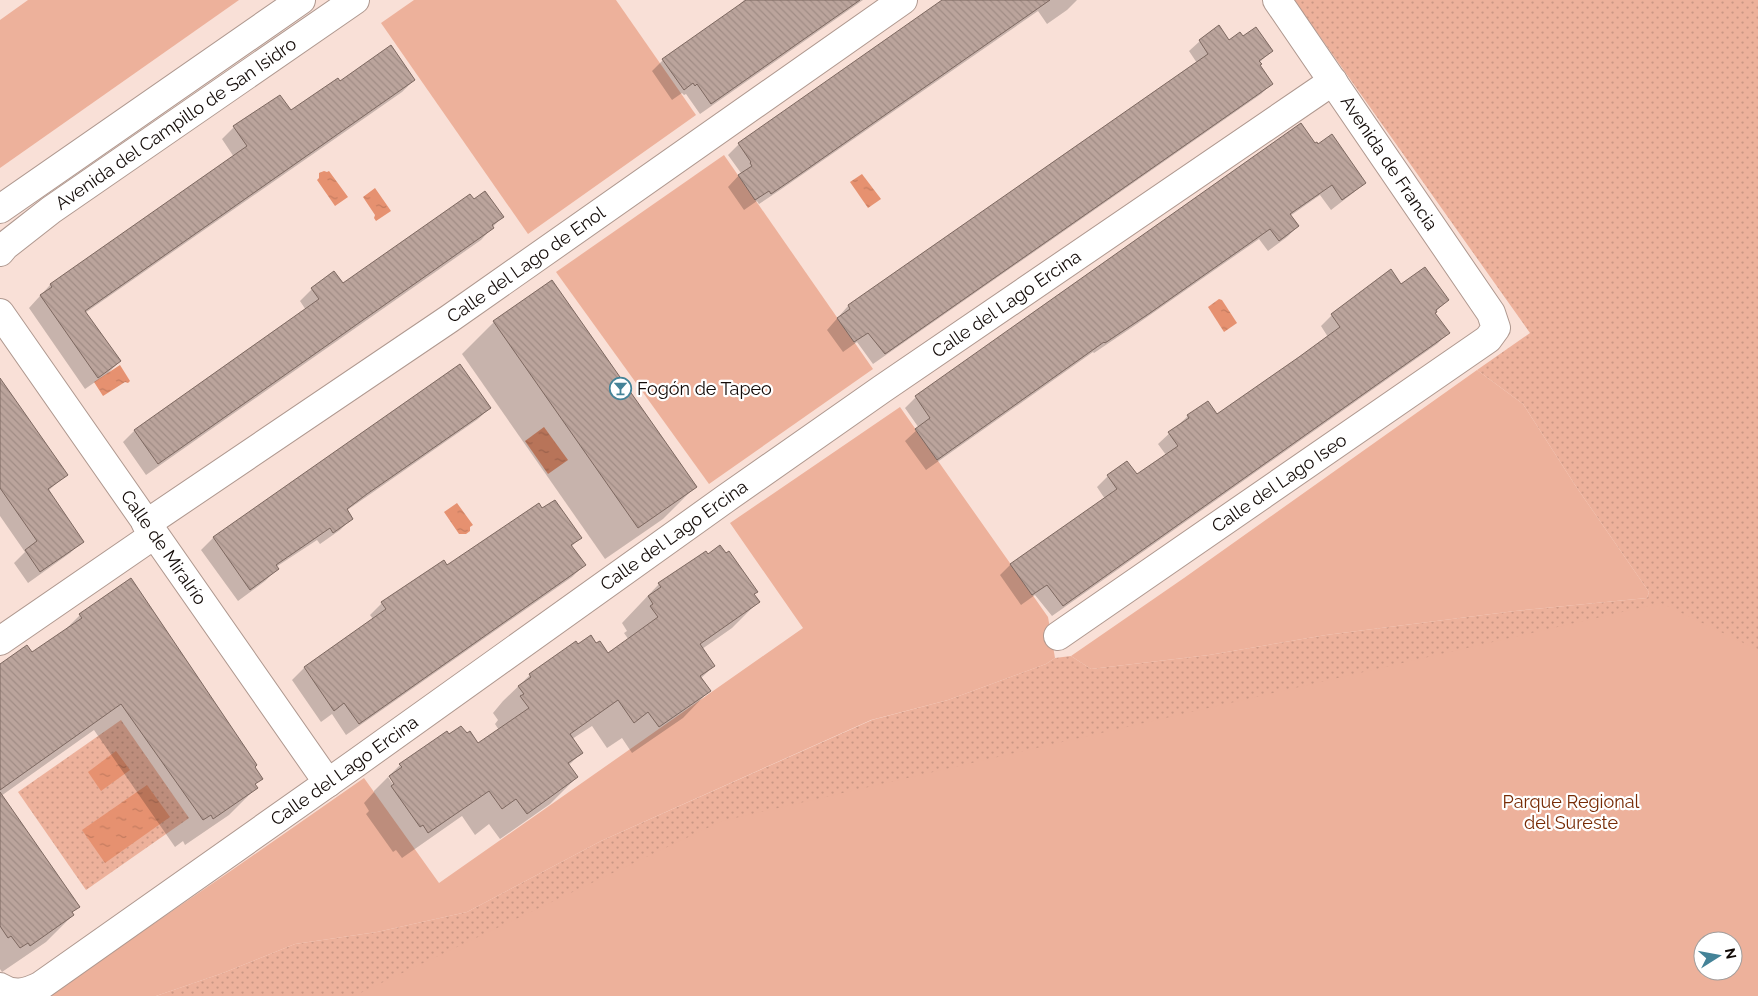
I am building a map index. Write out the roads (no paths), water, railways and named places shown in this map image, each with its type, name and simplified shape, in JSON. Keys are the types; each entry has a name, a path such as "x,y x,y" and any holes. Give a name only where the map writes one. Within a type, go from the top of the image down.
{"street":[{"name":"Avenida del Campillo de San Isidro","path":"0,209 301,0"},
{"name":"Avenida del Campillo de San Isidro","path":"0,252 51,210 355,0"},
{"name":"Calle del Lago de Enol","path":"0,641 150,530 903,0"},
{"name":"Avenida de Francia","path":"1277,0 1491,313 1496,328"},
{"name":"Calle del Lago Ercina","path":"9,991 40,986 882,389 1333,81"},
{"name":"Calle de Miralrío","path":"0,313 328,783"},
{"name":"Calle del Lago Iseo","path":"1058,636 1488,339 1496,328"}],"water":[{"path":"329,171 348,197 335,206 317,180 319,173"},
{"path":"862,174 881,199 868,208 850,182"},
{"path":"375,188 391,211 376,221 375,215 363,197"},
{"path":"1219,299 1222,300 1237,323 1224,332 1208,307"},
{"path":"120,365 130,381 128,383 125,382 103,396 94,382"},
{"path":"544,427 568,460 548,474 525,441"},
{"path":"457,503 473,525 466,534 459,534 444,512"},
{"path":"116,751 130,770 101,791 88,772"},
{"path":"147,785 170,817 105,863 82,830"}],"place":[{"name":"Fogón de Tapeo","path":"621,389"}],"park label":[{"name":"Parque Regional del Sureste","path":"1571,812"}]}
